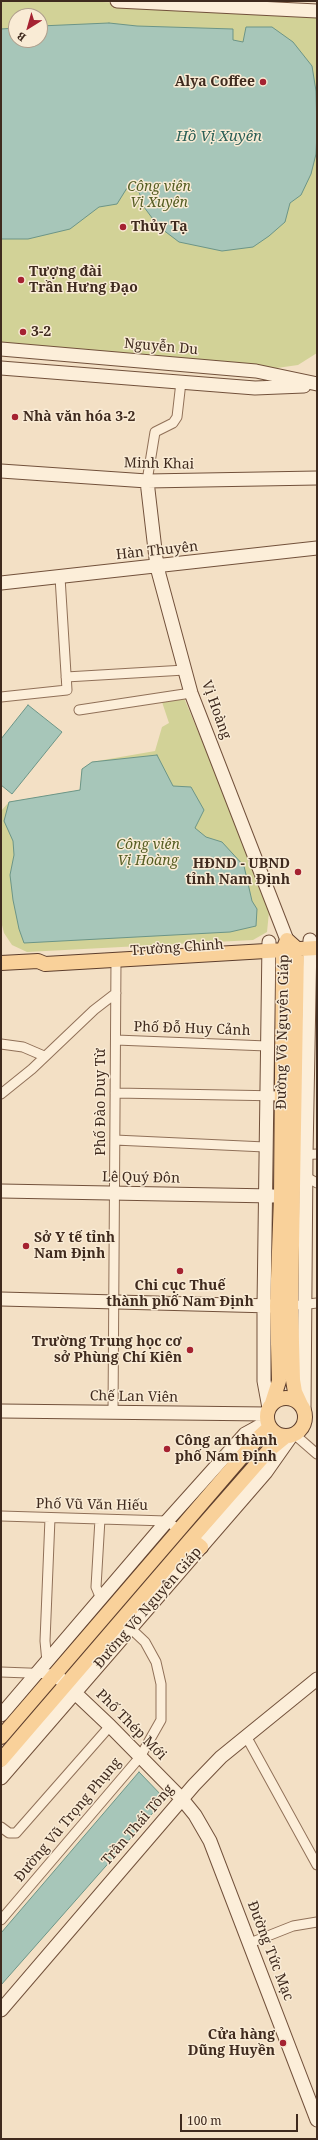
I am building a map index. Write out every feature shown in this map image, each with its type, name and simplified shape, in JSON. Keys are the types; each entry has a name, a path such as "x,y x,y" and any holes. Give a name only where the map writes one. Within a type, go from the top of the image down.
{"main road":[{"name":"Trường Chinh","path":"38,961 44,958 303,945"},
{"name":"Đường Võ Nguyên Giáp","path":"1,1737 179,1530 269,1415 279,1381 270,1306 281,1196 282,1096 303,945"},
{"name":"Đường Võ Nguyên Giáp","path":"303,945 305,1155 291,1305 293,1380 295,1392 303,1408"},
{"name":"Trường Chinh","path":"1,960 38,961 45,964 116,960 269,946"},
{"path":"290,1398 303,1408 304,1422 302,1428 291,1435 274,1432 269,1415 278,1399 290,1398"},
{"name":"Đường Võ Nguyên Giáp","path":"1,1760 71,1688 196,1543 270,1450 291,1435"}],"street":[{"path":"117,1 317,11"},
{"name":"Nguyễn Du","path":"1,349 256,371 317,385"},
{"name":"Nguyễn Du","path":"1,368 254,388 317,385"},
{"path":"147,481 155,432 173,423 177,417 181,382"},
{"name":"Minh Khai","path":"1,471 147,481 317,478"},
{"name":"Vị Hoàng","path":"147,481 157,567 191,693 303,945"},
{"name":"Hàn Thuyên","path":"1,583 157,567 317,548"},
{"path":"1,697 66,690 60,577"},
{"path":"66,677 185,670"},
{"path":"79,710 191,693"},
{"name":"Đường Võ Nguyên Giáp","path":"269,946 265,1196 270,1306"},
{"name":"Phố Đào Duy Từ","path":"113,1412 116,960"},
{"path":"1,1094 94,1010 116,993"},
{"name":"Phố Đỗ Huy Cảnh","path":"116,1040 267,1046"},
{"path":"1,1044 23,1047 44,1056"},
{"path":"115,1093 282,1096"},
{"path":"115,1140 265,1147"},
{"name":"Đường Võ Nguyên Giáp","path":"303,1408 312,1304 311,1180 305,1155"},
{"name":"Lê Quý Đôn","path":"1,1191 281,1196"},
{"path":"1,1299 270,1306 312,1304"},
{"name":"Chế Lan Viên","path":"1,1411 269,1415"},
{"path":"1,1715 245,1434 269,1415"},
{"path":"291,1435 317,1454"},
{"name":"Phố Vũ Văn Hiếu","path":"1,1516 168,1521 179,1530"},
{"path":"47,1662 45,1641 50,1518"},
{"path":"100,1519 96,1587 101,1599"},
{"name":"Đường Vũ Trọng Phụng","path":"1,1920 140,1757 161,1720 161,1684 156,1662 145,1642 126,1624"},
{"path":"1,1672 55,1674"},
{"name":"Phố Thép Mới","path":"55,1674 110,1726 182,1799"},
{"name":"Trần Thái Tông","path":"1,2010 182,1799 222,1757 317,1679"},
{"name":"Đường Võ Nguyên Giáp","path":"1,1778 71,1688"},
{"path":"1,1827 9,1833 16,1833 110,1726"},
{"path":"246,1736 317,1865"},
{"name":"Đường Tức Mạc","path":"182,1799 195,1815 210,1841 317,2120"},
{"path":"250,1943 294,1926 317,1922"}],"green space":[{"name":"Công viên Vị Xuyên","path":"1,1 83,1 317,13 317,353 298,365 256,371 1,349"},
{"name":"Công viên Vị Hoàng","path":"184,698 236,822 269,912 267,932 253,940 27,952 12,945 4,933 1,921 1,811 9,802 80,790 82,769 92,762 155,751 162,727 169,723 161,699"}],"water":[{"name":"Hồ Vị Xuyên","path":"109,23 137,26 233,29 233,40 243,42 246,27 272,27 293,42 312,66 316,91 317,132 316,154 311,174 301,195 290,203 285,222 253,247 222,251 179,242 158,226 144,207 139,192 127,188 117,204 99,207 70,229 28,239 1,239 1,29 8,29 8,48 48,48 48,26"},
{"path":"28,705 62,732 12,794 1,785 1,739"},
{"name":"Công viên Vị Hoàng","path":"157,755 173,786 191,787 204,810 195,828 206,837 222,842 244,866 252,901 257,909 256,926 230,932 24,943 19,929 13,900 10,875 14,855 13,841 4,821 9,802 80,790 82,769 92,762"},
{"path":"139,1772 165,1799 1,1985 1,1933"}],"place":[{"name":"Alya Coffee","path":"263,82"},
{"name":"Thủy Tạ","path":"123,227"},
{"name":"Tượng đài Trần Hưng Đạo","path":"21,280"},
{"name":"3-2","path":"23,332"},
{"name":"Nhà văn hóa 3-2","path":"15,417"},
{"name":"HĐND - UBND tỉnh Nam Định","path":"298,872"},
{"name":"Sở Y tế tỉnh Nam Định","path":"26,1246"},
{"name":"Chi cục Thuế thành phố Nam Định","path":"180,1271"},
{"name":"Trường Trung học cơ sở Phùng Chí Kiên","path":"190,1350"},
{"name":"Công an thành phố Nam Định","path":"167,1449"},
{"name":"Cửa hàng Dũng Huyền","path":"283,2043"}]}
